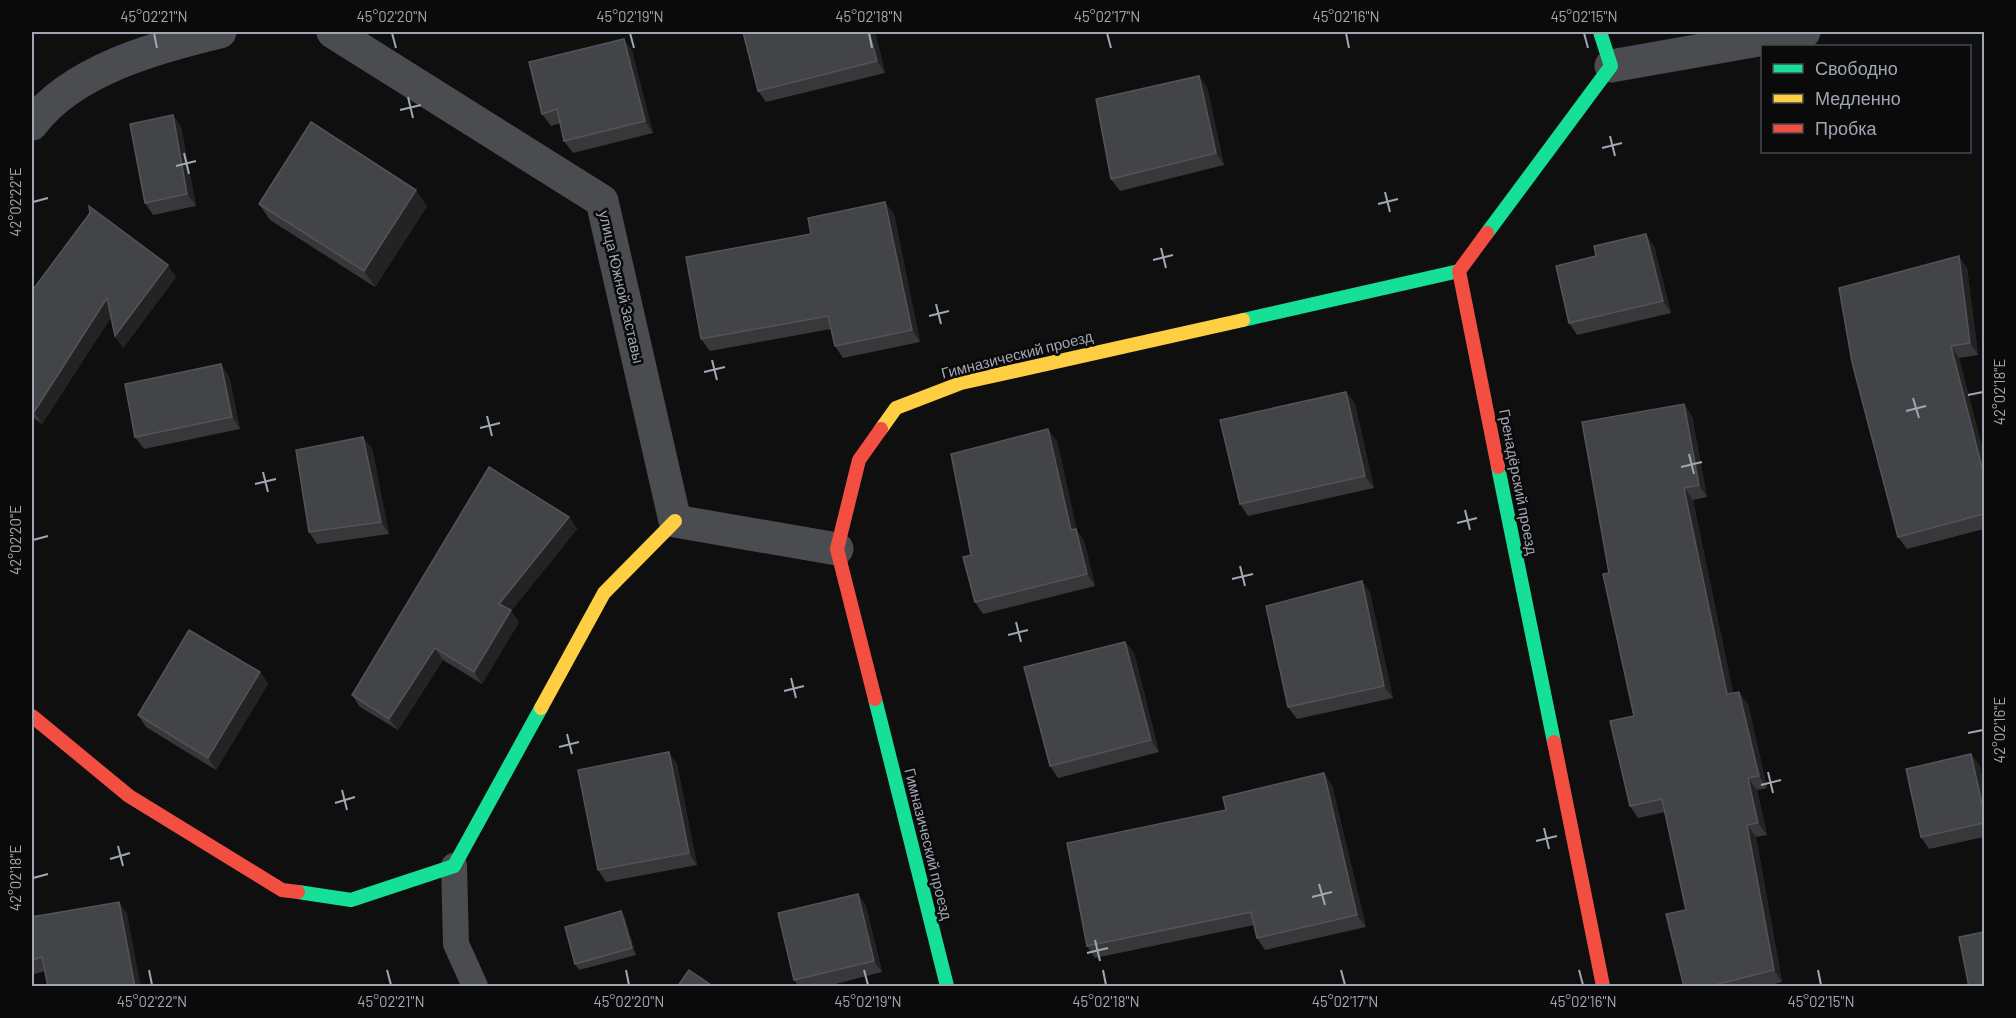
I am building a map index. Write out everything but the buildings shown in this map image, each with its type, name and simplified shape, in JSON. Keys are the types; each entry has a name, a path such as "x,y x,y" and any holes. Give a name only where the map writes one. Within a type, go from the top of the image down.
{"street":[{"path":"32,124 41,111 103,68 171,43 220,32"},
{"name":"улица Южной Заставы","path":"333,32 602,201 675,521"},
{"path":"1600,32 1611,66"},
{"path":"1459,271 1611,66 1804,32"},
{"name":"Гимназический проезд","path":"947,987 837,549 859,460 896,408 961,383 1459,271"},
{"name":"Гренадёрский проезд","path":"1459,271 1603,987"},
{"path":"32,716 129,796 282,890 351,900 454,866 604,593 675,521 837,549"}],"lane":[{"path":"454,866 456,944 476,987"}],"traffic: fast":[{"path":"1487,233 1611,66 1600,32"},
{"path":"1243,320 1459,271"},
{"path":"1498,467 1554,742"},
{"path":"875,699 947,986"},
{"path":"298,892 351,900 454,866 541,708"}],"traffic: slow":[{"path":"881,429 896,408 961,383 1243,320"},
{"path":"541,708 604,593 675,521"}],"traffic: jam":[{"path":"1487,233 1459,271 1498,467"},
{"path":"875,699 837,549 859,460 881,429"},
{"path":"32,716 129,796 282,890 298,892"},
{"path":"1554,742 1603,986"}]}
